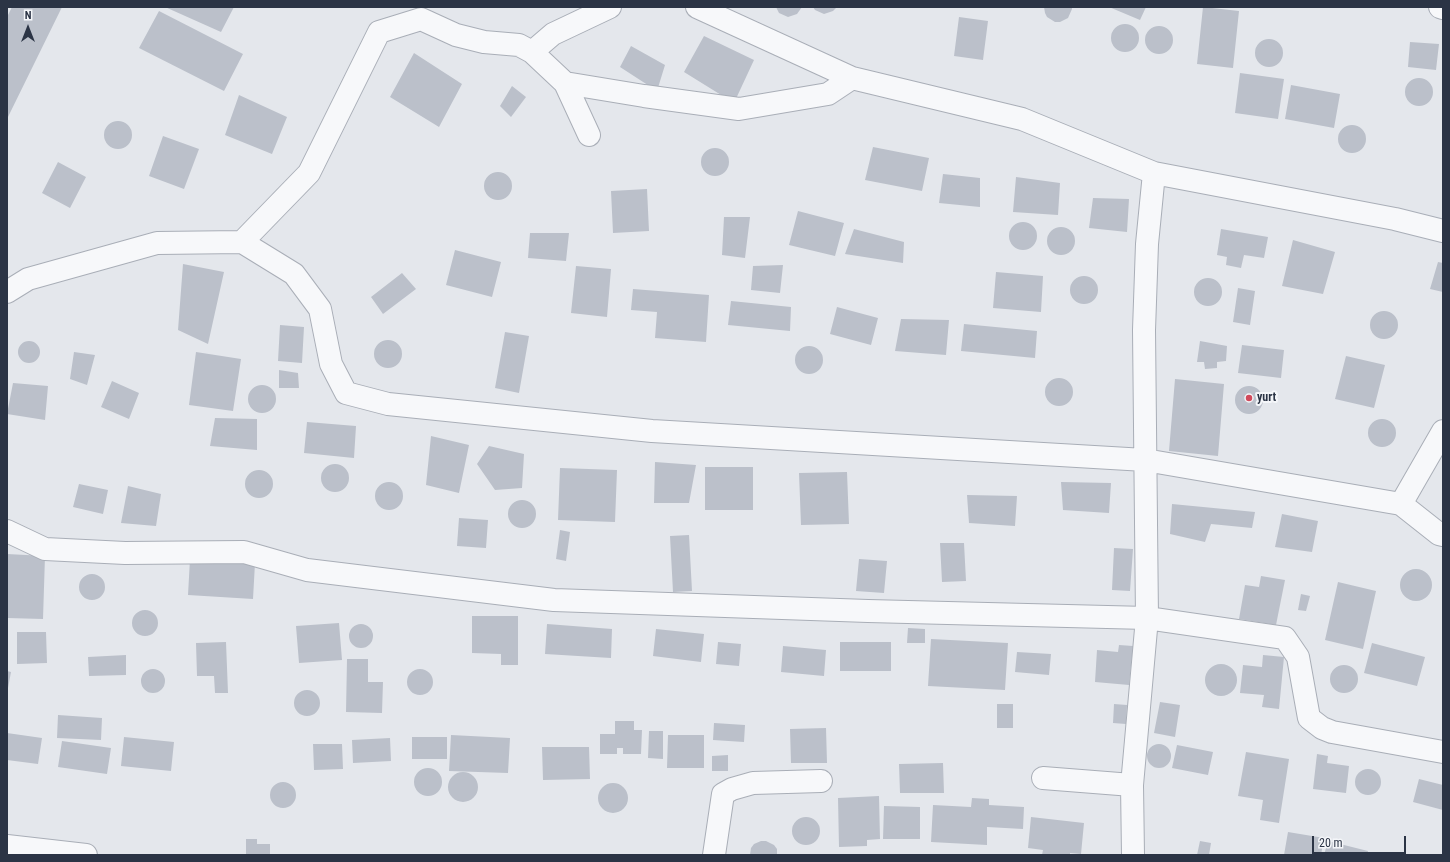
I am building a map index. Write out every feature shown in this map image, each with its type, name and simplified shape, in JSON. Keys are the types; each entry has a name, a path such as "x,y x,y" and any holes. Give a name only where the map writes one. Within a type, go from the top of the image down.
{"street":[{"path":"532,52 553,34 610,7"},
{"path":"697,7 852,78 1022,119 1154,173 1395,219 1443,232"},
{"path":"242,242 309,173 379,32 416,13 456,35 484,42 519,45 532,52 565,83 589,135"},
{"path":"565,83 739,109 828,94 852,78"},
{"path":"1133,855 1132,785 1147,618 1144,330 1147,252 1154,173"},
{"path":"7,292 28,279 157,243 242,242 294,274 320,309 332,364 346,393 388,404 652,431 1145,460 1400,504 1439,534 1443,535"},
{"path":"1400,504 1443,431"},
{"path":"7,531 45,549 125,553 244,552 308,570 554,600 868,611 1147,618 1285,638 1298,657 1309,718 1322,728 1332,732 1443,752"},
{"path":"1043,778 1132,785"},
{"path":"714,855 723,794 732,789 753,783 821,781"},
{"path":"7,846 86,855"}],"building":[{"path":"12,7 62,7 7,119 7,17"},
{"path":"165,7 234,7 221,32"},
{"path":"776,7 802,7 797,14 788,17 779,13"},
{"path":"813,7 837,7 833,11 824,14 815,10"},
{"path":"1044,7 1072,7 1072,9 1068,18 1060,22 1055,22 1047,17"},
{"path":"1109,7 1146,7 1140,20"},
{"path":"1203,7 1239,11 1233,68 1197,64"},
{"path":"159,11 243,54 224,91 139,48"},
{"path":"959,17 988,21 983,60 954,56"},
{"path":"1125,24 1135,28 1139,38 1135,48 1125,52 1115,48 1111,38 1115,28"},
{"path":"1159,26 1169,30 1173,40 1169,50 1159,54 1149,50 1145,40 1149,30"},
{"path":"704,36 754,60 734,103 684,72"},
{"path":"1269,39 1279,43 1283,53 1279,63 1269,67 1259,63 1255,53 1259,43"},
{"path":"1410,42 1439,44 1436,70 1408,67"},
{"path":"631,46 665,65 657,91 620,67"},
{"path":"414,53 462,84 439,127 390,97"},
{"path":"1240,73 1284,79 1278,119 1235,113"},
{"path":"1419,78 1429,82 1433,92 1429,102 1419,106 1409,102 1405,92 1409,82"},
{"path":"1291,85 1340,94 1334,128 1285,119"},
{"path":"512,86 526,97 511,117 500,106"},
{"path":"239,95 287,117 272,154 225,135"},
{"path":"118,121 128,125 132,135 128,145 118,149 108,145 104,135 108,125"},
{"path":"1352,125 1362,129 1366,139 1362,149 1352,153 1342,149 1338,139 1342,129"},
{"path":"163,136 199,149 184,189 149,176"},
{"path":"873,147 929,158 922,191 865,180"},
{"path":"715,148 725,152 729,162 725,172 715,176 705,172 701,162 705,152"},
{"path":"58,162 86,177 70,208 42,193"},
{"path":"498,172 508,176 512,186 508,196 498,200 488,196 484,186 488,176"},
{"path":"943,174 980,178 980,207 939,203"},
{"path":"1016,177 1060,183 1058,215 1013,212"},
{"path":"647,189 649,231 613,233 611,191"},
{"path":"1093,198 1129,199 1127,232 1089,228"},
{"path":"798,211 844,223 835,256 789,245"},
{"path":"724,217 750,217 745,258 722,255"},
{"path":"1023,222 1033,226 1037,236 1033,246 1023,250 1013,246 1009,236 1013,226"},
{"path":"1061,227 1071,231 1075,241 1071,251 1061,255 1051,251 1047,241 1051,231"},
{"path":"854,229 904,242 903,263 845,254"},
{"path":"1221,229 1268,237 1264,258 1244,255 1241,268 1226,265 1227,257 1217,255"},
{"path":"530,233 569,233 566,261 528,258"},
{"path":"1293,240 1335,252 1323,294 1282,286"},
{"path":"455,250 501,262 492,297 446,285"},
{"path":"1438,262 1443,263 1443,292 1430,289"},
{"path":"183,264 224,272 208,344 178,330"},
{"path":"783,265 780,293 751,290 753,266"},
{"path":"576,266 611,269 607,317 571,313"},
{"path":"996,272 1043,276 1041,312 993,308"},
{"path":"402,273 416,289 383,314 371,297"},
{"path":"1084,276 1094,280 1098,290 1094,300 1084,304 1074,300 1070,290 1074,280"},
{"path":"1208,278 1218,282 1222,292 1218,302 1208,306 1198,302 1194,292 1198,282"},
{"path":"1238,288 1255,291 1250,325 1233,322"},
{"path":"633,289 709,295 706,342 655,338 657,312 631,310"},
{"path":"731,301 791,307 790,331 728,325"},
{"path":"837,307 878,318 871,345 830,334"},
{"path":"1384,311 1394,315 1398,325 1394,335 1384,339 1374,335 1370,325 1374,315"},
{"path":"901,319 949,320 946,355 895,351"},
{"path":"964,324 1037,331 1035,358 961,351"},
{"path":"280,325 304,327 302,363 278,361"},
{"path":"505,332 529,336 519,393 495,388"},
{"path":"388,340 398,344 402,354 398,364 388,368 378,364 374,354 378,344"},
{"path":"29,341 37,344 40,352 37,360 29,363 21,360 18,352 21,344"},
{"path":"1200,341 1227,346 1226,361 1217,362 1217,368 1205,369 1204,362 1197,362"},
{"path":"1242,345 1284,350 1281,378 1238,373"},
{"path":"809,346 819,350 823,360 819,370 809,374 799,370 795,360 799,350"},
{"path":"74,352 95,355 87,385 70,379"},
{"path":"196,352 241,359 233,411 189,405"},
{"path":"1346,356 1385,365 1374,408 1335,399"},
{"path":"279,370 298,373 299,388 279,388"},
{"path":"1059,378 1069,382 1073,392 1069,402 1059,406 1049,402 1045,392 1049,382"},
{"path":"1175,379 1224,384 1218,456 1169,451"},
{"path":"112,381 139,393 129,419 101,407"},
{"path":"13,383 48,386 45,420 7,414"},
{"path":"262,385 272,389 276,399 272,409 262,413 252,409 248,399 252,389"},
{"name":"yurt","path":"1249,386 1259,390 1263,400 1259,410 1249,414 1239,410 1235,400 1239,390"},
{"path":"215,418 257,419 257,450 210,446"},
{"path":"1382,419 1392,423 1396,433 1392,443 1382,447 1372,443 1368,433 1372,423"},
{"path":"307,422 356,426 354,458 304,453"},
{"path":"431,436 469,445 459,493 426,485"},
{"path":"489,446 524,454 522,488 495,490 477,464"},
{"path":"655,462 696,465 689,503 654,503"},
{"path":"335,464 345,468 349,478 345,488 335,492 325,488 321,478 325,468"},
{"path":"705,467 753,467 753,510 705,510"},
{"path":"560,468 617,470 615,522 558,520"},
{"path":"259,470 269,474 273,484 269,494 259,498 249,494 245,484 249,474"},
{"path":"847,472 849,524 801,525 799,473"},
{"path":"389,482 399,486 403,496 399,506 389,510 379,506 375,496 379,486"},
{"path":"1061,482 1111,483 1109,513 1063,510"},
{"path":"79,484 108,490 103,514 73,507"},
{"path":"128,486 161,494 156,526 121,523"},
{"path":"967,495 1017,496 1015,526 969,523"},
{"path":"522,500 532,504 536,514 532,524 522,528 512,524 508,514 512,504"},
{"path":"1172,504 1255,512 1252,528 1211,524 1205,542 1170,534"},
{"path":"1282,514 1318,521 1312,552 1275,547"},
{"path":"459,518 488,520 486,548 457,546"},
{"path":"560,530 570,532 566,561 556,559"},
{"path":"689,535 692,591 673,592 670,536"},
{"path":"940,543 964,543 966,581 942,582"},
{"path":"1114,548 1133,549 1130,591 1112,590"},
{"path":"7,554 45,556 43,619 7,618"},
{"path":"190,559 255,563 253,599 188,595"},
{"path":"859,559 887,561 884,593 856,591"},
{"path":"1413,569 1419,569 1428,573 1432,585 1428,597 1419,601 1413,601 1404,597 1400,588 1400,582 1404,573"},
{"path":"92,574 101,578 105,587 101,596 92,600 83,596 79,587 83,578"},
{"path":"1261,576 1285,580 1276,625 1239,619 1245,585 1259,587"},
{"path":"1338,582 1376,591 1363,649 1325,640"},
{"path":"1301,594 1310,596 1306,611 1298,610"},
{"path":"145,610 154,614 158,623 154,632 145,636 136,632 132,623 136,614"},
{"path":"472,616 518,616 518,665 501,665 501,654 472,653"},
{"path":"339,623 342,660 299,663 296,626"},
{"path":"356,624 366,624 373,631 373,641 366,648 356,648 349,641 349,631"},
{"path":"547,624 612,629 611,658 545,654"},
{"path":"908,628 925,629 925,643 907,643"},
{"path":"656,629 704,634 701,662 653,656"},
{"path":"17,632 46,632 47,663 17,664"},
{"path":"931,639 1008,643 1005,690 928,686"},
{"path":"226,642 228,693 215,693 214,676 197,676 196,643"},
{"path":"718,642 741,644 739,666 716,664"},
{"path":"840,642 891,642 891,671 840,671"},
{"path":"1372,643 1425,657 1417,686 1364,673"},
{"path":"1119,645 1133,646 1129,685 1095,682 1097,650 1118,652"},
{"path":"783,646 826,650 824,676 781,672"},
{"path":"1017,652 1051,654 1049,675 1015,672"},
{"path":"126,655 126,675 89,676 88,657"},
{"path":"1263,655 1284,657 1279,709 1262,707 1264,695 1240,693 1243,665 1262,667"},
{"path":"347,659 368,659 368,682 383,682 382,713 346,712"},
{"path":"1218,664 1224,664 1234,671 1237,680 1236,686 1230,693 1224,696 1218,696 1208,689 1205,683 1205,677 1212,667"},
{"path":"1344,665 1354,669 1358,679 1354,689 1344,693 1334,689 1330,679 1334,669"},
{"path":"148,669 158,669 165,676 165,686 158,693 148,693 141,686 141,676"},
{"path":"420,669 429,673 433,682 429,691 420,695 411,691 407,682 411,673"},
{"path":"7,671 11,672 8,688 7,688"},
{"path":"307,690 316,694 320,703 316,712 307,716 298,712 294,703 298,694"},
{"path":"1160,702 1180,705 1175,737 1154,733"},
{"path":"997,704 1013,704 1013,728 997,728"},
{"path":"1114,704 1127,705 1126,724 1113,723"},
{"path":"58,715 102,718 101,740 57,738"},
{"path":"615,721 634,721 634,730 642,730 641,754 623,754 623,748 617,748 617,754 600,754 600,734 615,734"},
{"path":"714,723 745,725 744,742 713,740"},
{"path":"826,728 827,763 791,763 790,729"},
{"path":"649,731 663,731 663,759 648,758"},
{"path":"7,733 42,738 38,764 7,760"},
{"path":"451,735 510,738 508,773 449,771"},
{"path":"668,735 704,735 704,768 667,768"},
{"path":"124,737 174,742 171,771 121,766"},
{"path":"412,737 447,737 447,759 412,759"},
{"path":"390,738 391,761 353,763 352,740"},
{"path":"62,741 111,748 107,774 58,767"},
{"path":"313,744 342,744 343,769 314,770"},
{"path":"1159,744 1167,748 1171,756 1167,764 1159,768 1151,764 1147,756 1151,748"},
{"path":"1177,745 1213,752 1208,775 1172,768"},
{"path":"542,747 589,747 590,779 543,780"},
{"path":"1246,752 1289,759 1279,823 1260,820 1263,800 1238,796"},
{"path":"1317,754 1328,756 1327,763 1349,766 1346,793 1313,789"},
{"path":"728,755 728,771 712,771 712,756"},
{"path":"943,763 944,793 900,793 899,764"},
{"path":"428,768 438,772 442,782 438,792 428,796 418,792 414,782 418,772"},
{"path":"1368,769 1377,773 1381,782 1377,791 1368,795 1359,791 1355,782 1359,773"},
{"path":"463,772 473,777 478,787 473,797 463,802 453,797 448,787 453,777"},
{"path":"1419,779 1443,785 1443,810 1413,802"},
{"path":"283,782 292,786 296,795 292,804 283,808 274,804 270,795 274,786"},
{"path":"613,783 619,784 627,792 627,804 619,812 613,813 607,812 599,804 598,798 599,792 607,784"},
{"path":"879,796 880,839 867,840 867,846 839,847 838,798"},
{"path":"972,798 989,799 989,805 1024,807 1023,829 987,827 987,845 931,842 933,805 971,807"},
{"path":"884,806 920,807 920,839 883,839"},
{"path":"806,817 816,821 820,831 816,841 806,845 796,841 792,831 796,821"},
{"path":"1031,817 1084,823 1081,854 1070,853 1070,855 1042,855 1043,850 1028,848"},
{"path":"1288,832 1324,838 1321,855 1284,855"},
{"path":"246,839 257,839 257,844 270,844 270,855 246,855"},
{"path":"761,841 766,841 774,845 777,849 777,855 750,855 751,848 754,844"},
{"path":"1200,841 1211,843 1209,855 1197,855"},
{"path":"1328,841 1368,851 1367,855 1324,855"}],"place":[{"name":"yurt","path":"1249,398"}]}
